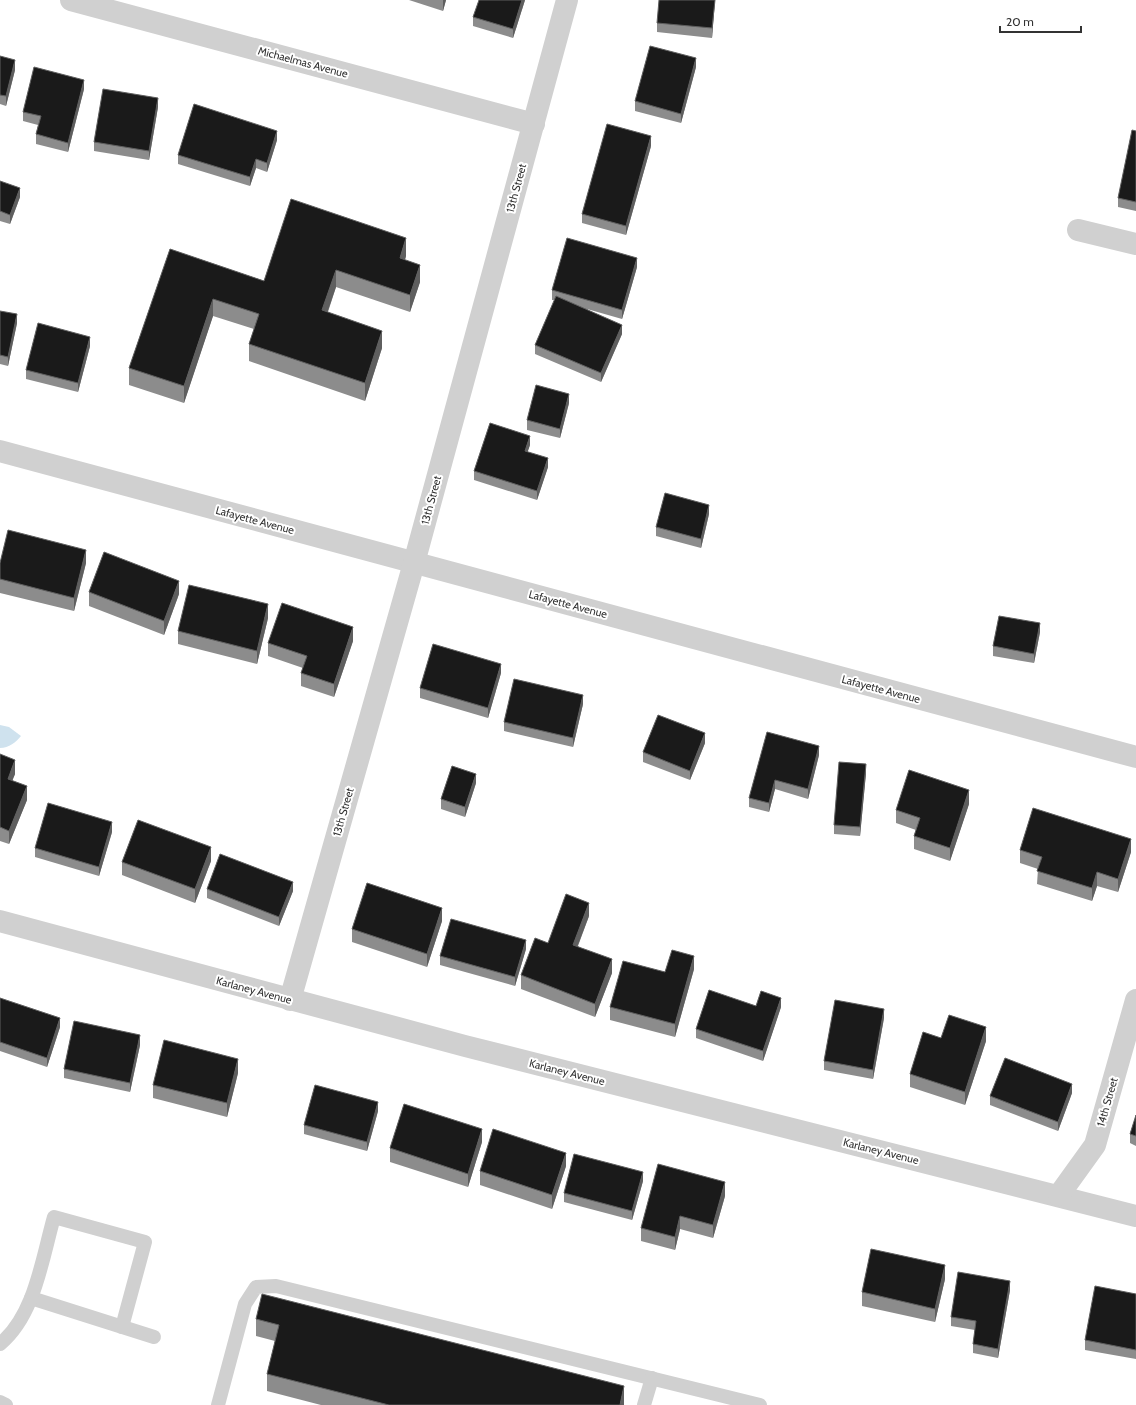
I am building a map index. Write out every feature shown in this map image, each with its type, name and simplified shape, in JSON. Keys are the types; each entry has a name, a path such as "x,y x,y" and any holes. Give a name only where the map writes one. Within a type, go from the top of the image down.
{"street":[{"name":"Michaelmas Avenue","path":"71,0 534,124"},
{"name":"13th Street","path":"290,1000 414,563 567,0"},
{"path":"1078,230 1136,244"},
{"name":"Lafayette Avenue","path":"0,451 1136,757"},
{"name":"Karlaney Avenue","path":"0,921 465,1046 1059,1195 1136,1216"},
{"name":"14th Street","path":"1059,1195 1095,1146 1136,1000"}],"lane":[{"path":"0,1344 17,1327 31,1298 54,1217 145,1242 122,1327"},
{"path":"218,1405 245,1304 256,1287 276,1286 760,1405"},
{"path":"31,1298 154,1337"},
{"path":"644,1405 652,1378"},
{"path":"0,1402 6,1405"}],"water":[{"path":"0,725 9,727 21,736 12,744 0,748"}],"building":[{"path":"479,0 522,0 513,29 473,17"},
{"path":"659,0 715,0 712,28 657,23"},
{"path":"650,46 696,58 681,114 635,101"},
{"path":"0,56 15,60 6,96 0,95"},
{"path":"34,67 84,80 68,143 36,134 41,116 23,112"},
{"path":"103,89 158,98 149,151 94,142"},
{"path":"194,104 277,131 267,163 256,159 250,177 178,155"},
{"path":"607,124 651,136 626,226 582,214"},
{"path":"1132,130 1136,131 1136,202 1118,198"},
{"path":"0,181 20,188 10,215 0,211"},
{"path":"291,199 406,238 400,258 420,265 410,295 336,270 322,310 382,331 365,383 249,344 259,314 213,299 184,386 129,368 170,249 264,281"},
{"path":"567,238 637,258 622,310 552,290"},
{"path":"556,296 622,325 601,373 535,345"},
{"path":"0,311 17,314 8,357 0,355"},
{"path":"38,323 90,337 78,383 26,370"},
{"path":"536,385 569,394 560,429 527,420"},
{"path":"490,423 530,436 525,451 548,458 537,491 474,471"},
{"path":"665,493 709,505 701,539 656,527"},
{"path":"8,530 86,550 74,598 0,579 0,563"},
{"path":"104,552 179,581 164,621 89,592"},
{"path":"189,585 268,604 257,651 178,631"},
{"path":"282,603 353,627 334,684 301,673 307,656 268,643"},
{"path":"999,616 1040,623 1034,654 993,646"},
{"path":"433,644 501,664 488,708 420,688"},
{"path":"514,679 583,695 573,738 504,722"},
{"path":"658,715 705,733 690,771 643,752"},
{"path":"767,732 819,746 808,789 775,780 769,803 749,798"},
{"path":"0,754 15,760 8,779 27,786 9,831 0,827"},
{"path":"839,762 866,764 860,827 834,825"},
{"path":"452,766 476,774 465,807 441,799"},
{"path":"909,770 969,790 950,848 914,836 920,818 896,810"},
{"path":"48,803 112,822 99,867 35,848"},
{"path":"1033,808 1131,839 1118,879 1097,872 1092,888 1037,871 1042,857 1020,850"},
{"path":"138,820 211,847 195,889 122,862"},
{"path":"220,854 293,882 279,917 207,889"},
{"path":"367,883 442,908 427,954 352,929"},
{"path":"566,894 589,903 573,945 612,959 595,1004 521,975 535,938 548,943"},
{"path":"451,919 526,940 515,977 440,956"},
{"path":"672,950 694,956 675,1024 610,1007 623,961 665,972"},
{"path":"709,990 756,1006 761,991 781,998 763,1051 696,1029"},
{"path":"0,998 60,1018 47,1058 0,1042"},
{"path":"835,1000 884,1009 873,1070 824,1061"},
{"path":"949,1015 986,1027 965,1092 910,1074 923,1032 941,1038"},
{"path":"74,1021 140,1035 130,1083 64,1069"},
{"path":"164,1040 238,1059 227,1103 153,1085"},
{"path":"1005,1058 1072,1084 1058,1122 990,1096"},
{"path":"315,1085 378,1102 367,1142 304,1125"},
{"path":"404,1104 482,1129 468,1174 390,1148"},
{"path":"1136,1115 1136,1136 1130,1134"},
{"path":"493,1129 566,1153 552,1195 480,1171"},
{"path":"574,1154 643,1172 632,1211 564,1193"},
{"path":"658,1164 725,1182 713,1225 680,1216 675,1237 641,1228"},
{"path":"871,1249 945,1265 935,1309 862,1292"},
{"path":"958,1272 1010,1281 998,1349 973,1344 976,1321 951,1317"},
{"path":"1095,1286 1136,1294 1136,1350 1085,1340"},
{"path":"262,1294 624,1386 620,1405 389,1405 267,1374 279,1325 256,1319"}]}
